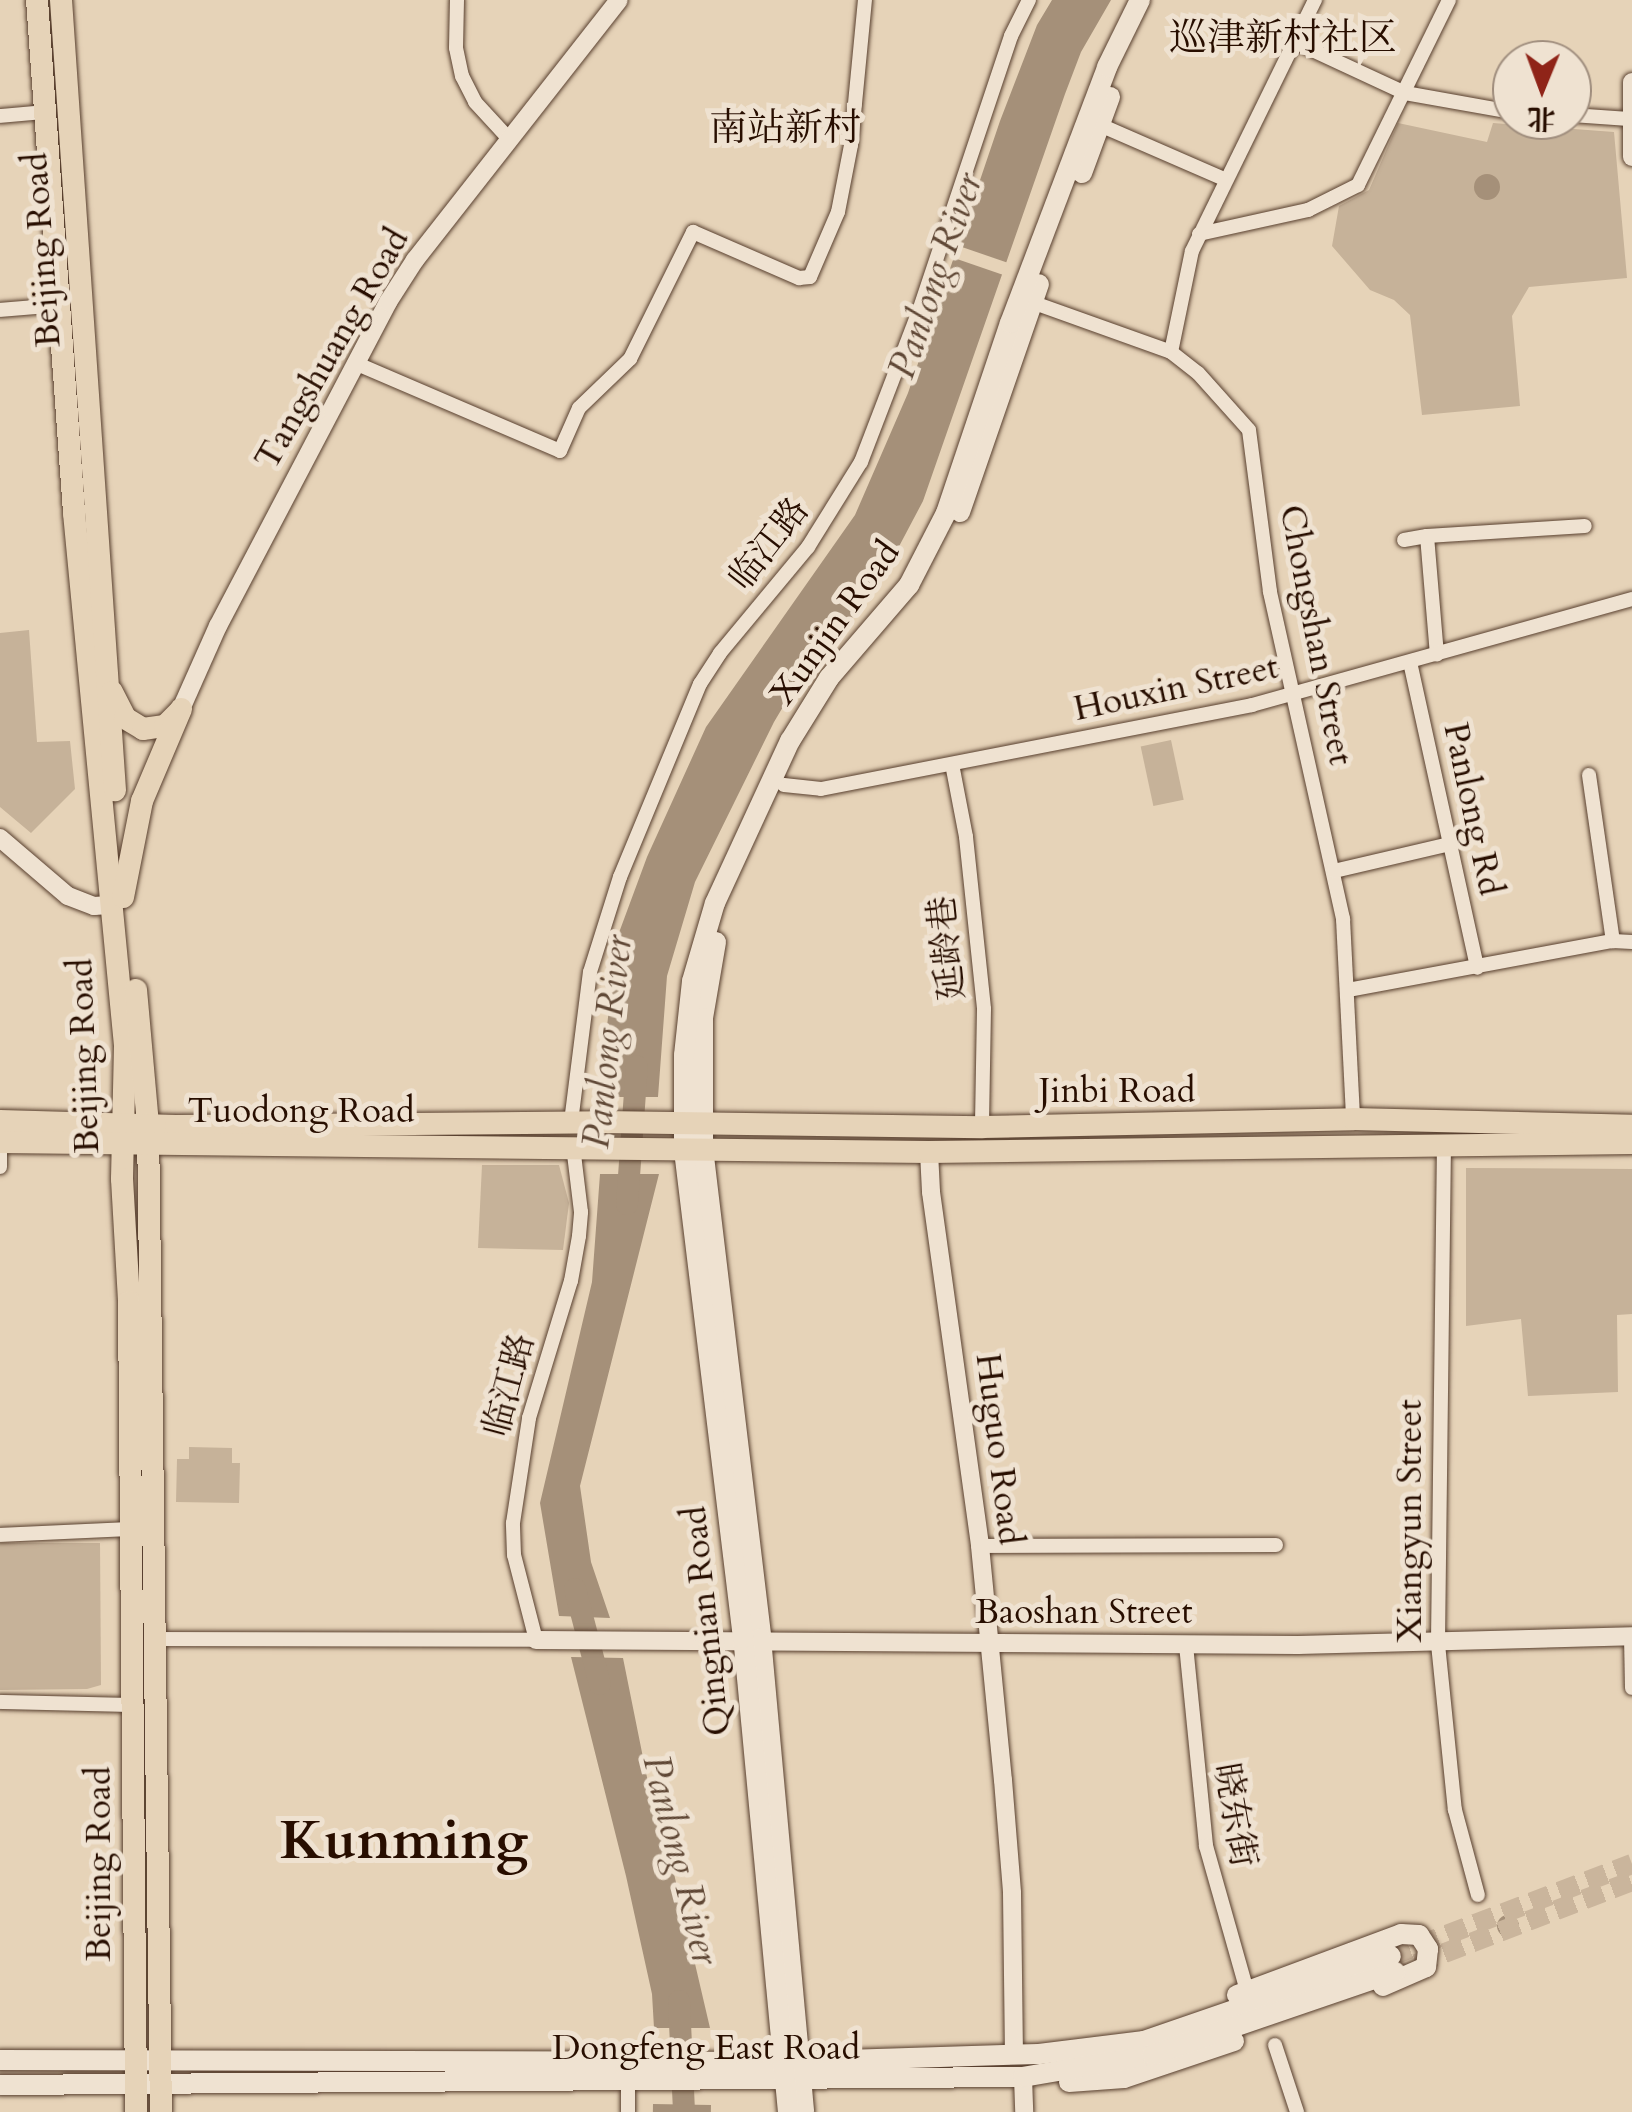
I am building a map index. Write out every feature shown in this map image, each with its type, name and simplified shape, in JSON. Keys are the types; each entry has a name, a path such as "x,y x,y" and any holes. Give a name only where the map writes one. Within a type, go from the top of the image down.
{"main road":[{"name":"Beijing Road","path":"38,0 59,304 136,1134 152,1639 160,2112"},
{"name":"Beijing Road","path":"61,0 108,680 116,901"},
{"name":"Xunjin Road","path":"689,1133 687,1012 716,904 790,741 812,702 883,619 928,551 1026,300 1107,67 1140,0"},
{"name":"Xunjin Road","path":"689,1133 713,950 727,909 784,785 831,696 894,625 937,562 971,484 1026,300 1120,68 1154,0"},
{"path":"108,680 121,712 136,726 158,729 172,722 180,710"},
{"path":"116,901 142,801 180,710"},
{"name":"Jinbi Road","path":"602,1134 1205,1126 1352,1119 1632,1126"},
{"name":"Tuodong Road","path":"0,1121 136,1134"},
{"name":"Jinbi Road","path":"602,1134 658,1147 689,1133 929,1152 1632,1143"},
{"name":"Qingnian Road","path":"689,1133 752,1638 791,2072 788,2112"},
{"name":"Beijing Road","path":"136,1134 128,1529 134,1705 136,2112"},
{"name":"Tuodong Road","path":"0,1142 136,1134 602,1134"},
{"path":"1023,2078 1107,2080 1166,2066 1421,1972 1428,1961 1428,1949 1418,1936 1401,1934 1166,2021 1038,2054"},
{"name":"Dongfeng East Road","path":"0,2085 716,2072 1023,2078 1152,2056 1393,1964 1144,2040 1038,2054 791,2072"},
{"name":"Dongfeng East Road","path":"0,2060 160,2060 640,2074"},
{"name":"Qingnian Road","path":"791,2072 804,2112"}],"street":[{"path":"457,0 456,48 462,76 476,102 509,139"},
{"name":"Tangshuang Road","path":"180,710 218,626 355,364 415,260 619,0"},
{"path":"355,364 560,450 579,408 630,360 692,232 799,278 810,277 838,212 851,145 865,0"},
{"name":"临江路","path":"536,1640 514,1555 513,1522 529,1418 571,1281 579,1236 581,1212 572,1134 590,972 620,877 700,684 720,653 808,547 860,462 919,311 1011,36 1028,0"},
{"path":"1171,352 1199,234 1315,0"},
{"path":"1199,234 1308,210 1342,196 1368,172 1449,0"},
{"path":"1295,42 1405,93 1492,108"},
{"path":"1632,82 1632,157"},
{"path":"0,116 45,112"},
{"path":"1592,117 1629,118"},
{"path":"1100,125 1224,179"},
{"name":"Chongshan Street","path":"1026,300 1171,352 1210,385 1249,430 1270,592 1345,934 1352,1119"},
{"path":"0,310 59,304"},
{"path":"1404,540 1585,526"},
{"path":"1427,536 1437,655"},
{"name":"Houxin Street","path":"784,785 820,789 1295,694 1632,600"},
{"name":"Panlong Rd","path":"1410,662 1477,968"},
{"name":"延龄巷","path":"952,764 966,837 984,1009 982,1127"},
{"path":"1589,774 1614,941"},
{"path":"0,838 68,896 94,906 116,901"},
{"path":"1334,871 1450,844"},
{"path":"1348,990 1614,941 1632,942"},
{"path":"0,1142 0,1168"},
{"name":"Xiangyun Street","path":"1444,1143 1438,1644 1455,1810 1478,1895"},
{"name":"Huguo Road","path":"929,1152 931,1192 980,1546 1012,1893 1014,2055"},
{"path":"0,1535 128,1529"},
{"path":"980,1546 1276,1545"},
{"path":"1632,1636 1632,1688"},
{"name":"Baoshan Street","path":"536,1640 752,1638 988,1646 1438,1644 1632,1636"},
{"path":"152,1639 536,1640"},
{"name":"晓东街","path":"1186,1645 1206,1846 1247,1990"},
{"path":"0,1702 134,1705"},
{"path":"1274,2045 1297,2112"},
{"path":"628,2112 640,2074"},
{"path":"1023,2078 1024,2112"}],"shaded area":[{"path":"1398,123 1487,142 1492,126 1492,140 1592,140 1592,130 1614,132 1627,278 1529,287 1512,316 1520,406 1422,415 1410,315 1394,300 1370,290 1332,246 1339,206 1369,190"},
{"path":"29,630 37,742 70,741 75,789 31,833 0,807 0,633"},
{"path":"1171,740 1184,800 1153,806 1141,746"},
{"path":"482,1165 559,1165 569,1203 563,1250 478,1248"},
{"path":"1466,1168 1632,1169 1632,1314 1617,1315 1618,1392 1528,1396 1521,1319 1466,1326"},
{"path":"189,1447 232,1448 232,1463 240,1463 239,1503 176,1502 177,1459 189,1459"},
{"path":"0,1543 100,1543 101,1685 87,1689 0,1690"}],"water":[{"path":"1052,0 1111,0 1081,52 1065,94 923,501 876,590 799,680 774,722 695,882 667,976 658,1097 599,1097 617,938 647,857 706,727 855,515 908,393 1000,121 1037,25"},
{"path":"1487,174 1496,178 1500,187 1496,196 1487,200 1478,196 1474,187 1478,178"},
{"path":"600,1174 659,1174 580,1486 591,1562 610,1618 559,1616 540,1503 592,1282"},
{"path":"571,1657 623,1658 654,1812 661,1818 710,2028 654,2028 652,1994 626,1876"},
{"path":"1508,1915 1516,1918 1516,1934 1508,1937 1500,1934 1497,1926 1500,1918"},
{"path":"653,2104 711,2105 711,2112 653,2112"}],"pier":[{"path":"959,246 1009,263 1005,276 955,258"}],"waterway":[{"name":"Panlong River","path":"627,1204 637,1066"},
{"name":"Panlong River","path":"575,1589 600,1684"},
{"name":"Panlong River","path":"679,2001 684,2112"}],"tunnel":[{"path":"1391,1956 1632,1864"},
{"path":"1416,1964 1632,1881"}],"district":[{"name":"巡津新村社区","path":"1283,39"},
{"name":"南站新村","path":"785,129"},
{"name":"Kunming","path":"404,1842"}]}
